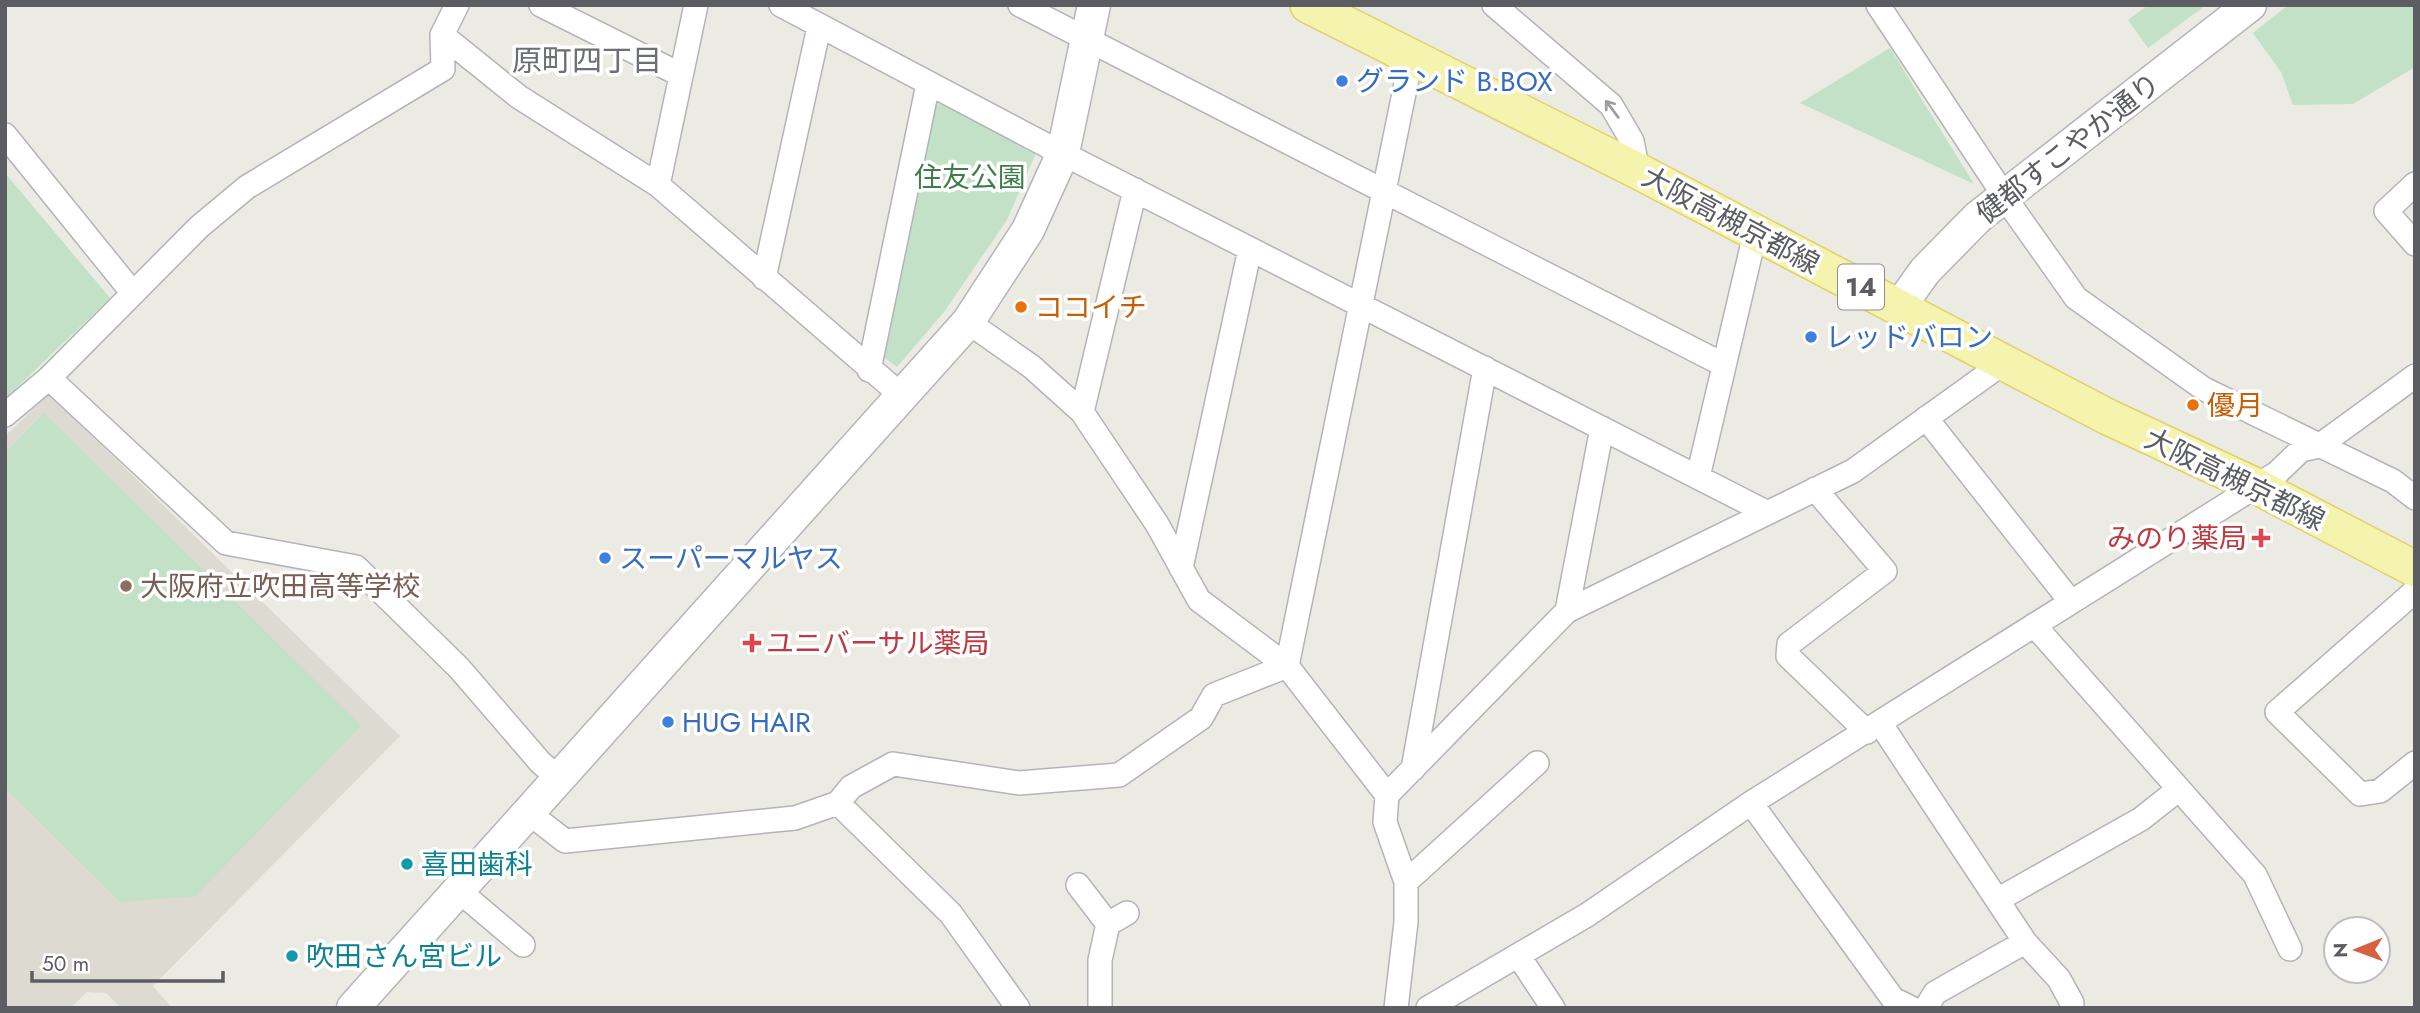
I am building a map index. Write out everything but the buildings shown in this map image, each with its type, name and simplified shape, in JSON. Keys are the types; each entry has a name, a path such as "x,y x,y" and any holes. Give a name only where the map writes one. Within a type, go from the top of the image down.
{"main road":[{"name":"大阪高槻京都線","path":"1308,5 2006,360 2108,417 2256,486 2415,569"}],"street":[{"path":"5,415 49,378 199,227 247,187 443,69 442,35 457,5"},
{"path":"541,5 681,75"},
{"path":"658,185 696,5"},
{"path":"781,5 928,84 1766,512"},
{"path":"1020,5 1724,365"},
{"path":"353,1008 968,321 1028,230 1063,153 1094,5"},
{"path":"1494,5 1611,105 1632,141 1638,171"},
{"path":"1878,5 2076,298 2204,389 2393,481 2415,498"},
{"name":"健都すこやか通り","path":"1900,306 1925,271 2004,195 2250,5"},
{"path":"764,278 819,27"},
{"path":"442,35 519,97 658,185 901,395"},
{"path":"1287,666 1411,59"},
{"path":"869,370 928,84"},
{"path":"5,135 132,292"},
{"path":"2415,184 2386,211 2415,244"},
{"path":"1082,412 1135,190"},
{"path":"1698,477 1755,234"},
{"path":"1181,568 1250,249"},
{"path":"968,321 1032,367 1082,412 1157,524 1199,600 1287,666 1387,795"},
{"path":"1396,1008 1406,922 1406,882 1385,822 1387,795 1567,611 1853,471 2006,360"},
{"path":"1412,769 1485,368"},
{"path":"1428,1008 1587,915 1751,803 2277,473 2301,450 2319,446 2415,376"},
{"path":"49,378 226,543 356,567 460,668 540,762 559,779"},
{"path":"1926,418 2071,602"},
{"path":"1567,611 1602,428"},
{"path":"1815,489 1885,571 1789,644 1788,656 1873,727 1999,899 2025,942 2059,979 2072,1003"},
{"path":"2415,591 2277,712 2360,794 2380,791 2415,763"},
{"path":"2034,625 2255,875 2290,949"},
{"path":"529,813 565,841 795,818 838,803 851,787 893,764 1019,783 1119,775 1201,718 1214,695 1287,666"},
{"path":"1406,882 1536,763"},
{"path":"1999,899 2141,819 2179,789"},
{"path":"838,803 951,914 1018,1008"},
{"path":"1751,803 1894,999 1911,1008"},
{"path":"1078,885 1118,919 1100,960 1100,1008"},
{"path":"459,891 523,946"},
{"path":"1926,1008 1935,993 2025,942"},
{"path":"1518,955 1553,1008"}],"shaded area":[{"name":"大阪府立吹田高等学校","path":"49,394 400,736 153,986 172,1008 121,1008 106,993 87,992 71,1008 5,1008 5,436"}],"green space":[{"path":"2148,5 2206,5 2148,48 2128,20"},
{"path":"2288,5 2415,5 2415,67 2353,104 2293,105 2281,72 2253,33"},
{"path":"1890,48 1974,184 1800,103"},
{"name":"住友公園","path":"941,103 1036,153 1007,220 944,312 897,367 882,356 933,107"},
{"path":"5,173 110,298 8,396 5,396"},
{"name":"大阪府立吹田高等学校","path":"44,413 361,726 195,896 120,902 5,788 5,453"}],"place":[{"name":"グランド B.BOX","path":"1342,81"},
{"name":"ココイチ","path":"1021,307"},
{"name":"レッドバロン","path":"1811,337"},
{"name":"優月","path":"2193,405"},
{"name":"みのり薬局","path":"2261,538"},
{"name":"スーパーマルヤス","path":"605,558"},
{"name":"大阪府立吹田高等学校","path":"126,586"},
{"name":"ユニバーサル薬局","path":"752,643"},
{"name":"HUG HAIR","path":"668,722"},
{"name":"喜田歯科","path":"407,864"},
{"name":"吹田さん宮ビル","path":"292,956"}],"district":[{"name":"原町四丁目","path":"587,61"}]}
